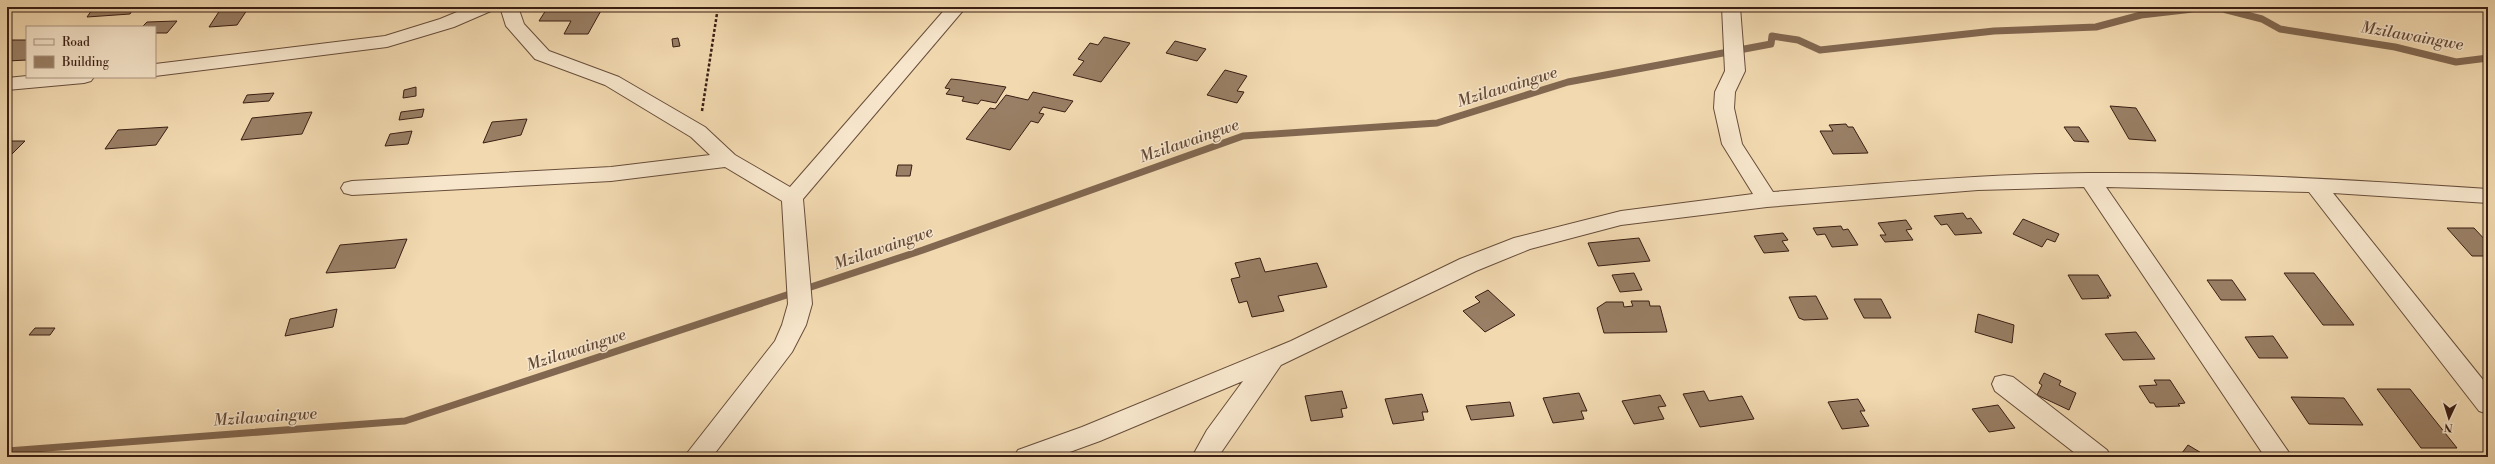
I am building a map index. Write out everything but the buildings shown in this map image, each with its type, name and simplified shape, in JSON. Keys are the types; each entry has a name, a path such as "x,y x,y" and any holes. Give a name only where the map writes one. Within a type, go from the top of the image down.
{"street":[{"path":"156,70 387,41 447,23 485,7"},
{"path":"509,7 515,26 542,55 612,81 698,132 728,160 792,198"},
{"path":"697,457 784,346 794,325 800,304 792,198 957,7"},
{"path":"1731,7 1735,71 1725,92 1724,108 1732,144 1767,200"},
{"path":"7,84 73,78"},
{"path":"352,188 611,174 728,160"},
{"path":"2090,180 2279,457"},
{"path":"1027,457 1091,434 1272,359 1468,265 1522,242 1621,218 1767,200 1978,183 2090,180 2314,185 2488,196"},
{"path":"2314,185 2488,404"},
{"path":"1206,457 1216,437 1272,359"},
{"path":"2004,384 2098,457"}],"path":[{"path":"698,132 718,7"}],"waterway":[{"name":"Mzilawaingwe","path":"7,451 405,421 923,250 1243,136 1437,123 1568,82 1771,44 1772,36 1798,40 1820,50 1994,31 2096,27 2141,15 2193,9 2223,9 2262,19 2280,29 2395,47 2456,62 2488,58"}]}
